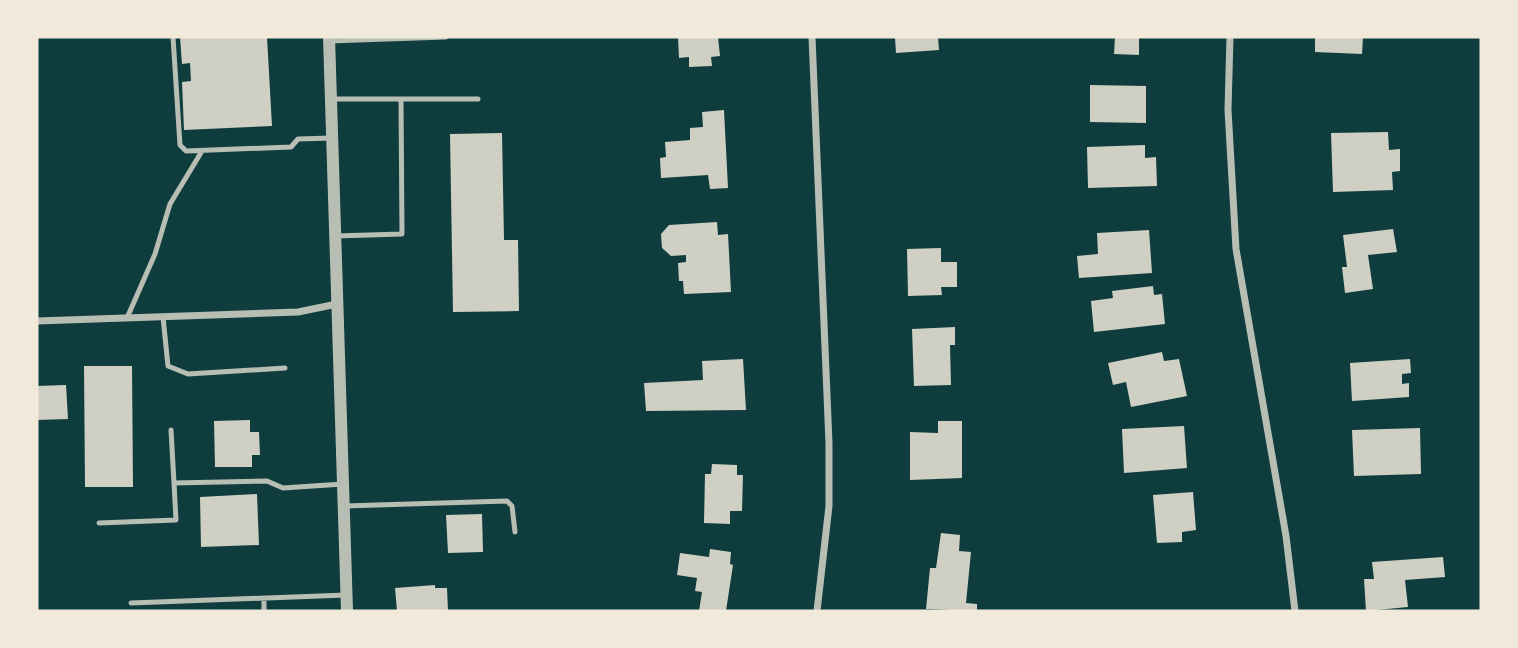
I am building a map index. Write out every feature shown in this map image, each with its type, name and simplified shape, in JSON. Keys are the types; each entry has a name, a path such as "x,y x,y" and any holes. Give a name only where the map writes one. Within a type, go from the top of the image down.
{"street":[{"path":"812,37 829,443 829,506 817,611"},
{"path":"1230,37 1228,122 1236,249 1286,536 1295,611"},
{"path":"329,39 347,611"},
{"path":"37,321 298,312 337,304"}],"lane":[{"path":"173,37 180,145 186,151 291,147 298,139 334,138"},
{"path":"329,39 446,37"},
{"path":"332,99 478,99"},
{"path":"335,236 402,234 401,99"},
{"path":"127,318 155,254 170,204 202,151"},
{"path":"163,317 168,366 188,373 285,368"},
{"path":"99,523 176,520 171,430"},
{"path":"174,483 267,481 283,488 343,484"},
{"path":"344,506 507,501 512,506 515,532"},
{"path":"131,603 346,595"},
{"path":"264,598 264,611"}],"building":[{"path":"180,37 267,37 272,126 184,130 182,82 191,81 190,63 182,64"},
{"path":"678,37 718,37 720,56 711,57 712,66 689,67 689,57 679,58"},
{"path":"895,37 938,37 939,50 896,53"},
{"path":"1115,37 1139,37 1139,55 1114,54"},
{"path":"1315,37 1363,37 1362,54 1315,52"},
{"path":"1090,85 1146,86 1146,123 1090,122"},
{"path":"724,110 728,188 710,189 708,175 661,178 660,158 666,157 665,142 690,140 690,128 703,127 702,112"},
{"path":"1388,132 1389,150 1400,149 1400,171 1392,172 1393,190 1333,192 1331,133"},
{"path":"502,133 504,240 518,240 519,311 453,312 450,134"},
{"path":"1145,145 1145,158 1156,157 1157,186 1088,188 1087,147"},
{"path":"717,222 718,235 728,234 731,292 684,294 683,281 679,281 678,263 686,262 686,255 671,256 662,248 661,234 669,225"},
{"path":"1393,229 1397,252 1368,255 1373,289 1345,293 1342,267 1347,267 1343,235"},
{"path":"1149,230 1152,273 1079,278 1077,256 1098,254 1097,233"},
{"path":"941,248 941,262 957,262 957,287 941,287 942,295 908,296 907,249"},
{"path":"1153,286 1154,295 1162,294 1165,324 1094,332 1091,301 1113,298 1112,291"},
{"path":"955,327 955,345 950,345 951,385 914,386 912,329"},
{"path":"1162,352 1164,361 1179,359 1187,396 1131,407 1126,382 1113,385 1108,363"},
{"path":"743,359 746,410 646,411 644,383 703,380 702,361"},
{"path":"1410,359 1411,373 1402,374 1402,384 1409,383 1409,397 1352,401 1350,363"},
{"path":"84,366 132,366 133,487 85,487"},
{"path":"66,385 68,419 37,420 37,386"},
{"path":"250,420 250,432 259,432 260,455 252,455 252,467 215,467 214,421"},
{"path":"938,421 962,421 962,478 910,480 910,432 938,433"},
{"path":"1184,426 1187,468 1124,473 1122,429"},
{"path":"1420,428 1421,474 1354,476 1352,430"},
{"path":"712,464 737,465 737,475 743,475 742,511 730,511 730,524 704,523 705,474 711,474"},
{"path":"1193,492 1196,530 1182,532 1182,542 1157,543 1153,495"},
{"path":"257,494 259,545 201,547 200,497"},
{"path":"482,514 483,552 448,553 446,515"},
{"path":"941,533 960,535 959,551 971,552 966,603 977,604 977,611 926,609 930,568 936,568"},
{"path":"710,549 731,552 730,564 733,565 726,611 699,611 702,592 695,591 697,578 677,575 680,553 709,557"},
{"path":"1443,557 1445,577 1405,580 1408,607 1366,611 1364,579 1374,579 1372,562"},
{"path":"435,585 435,588 447,588 448,611 397,611 395,588"}]}
